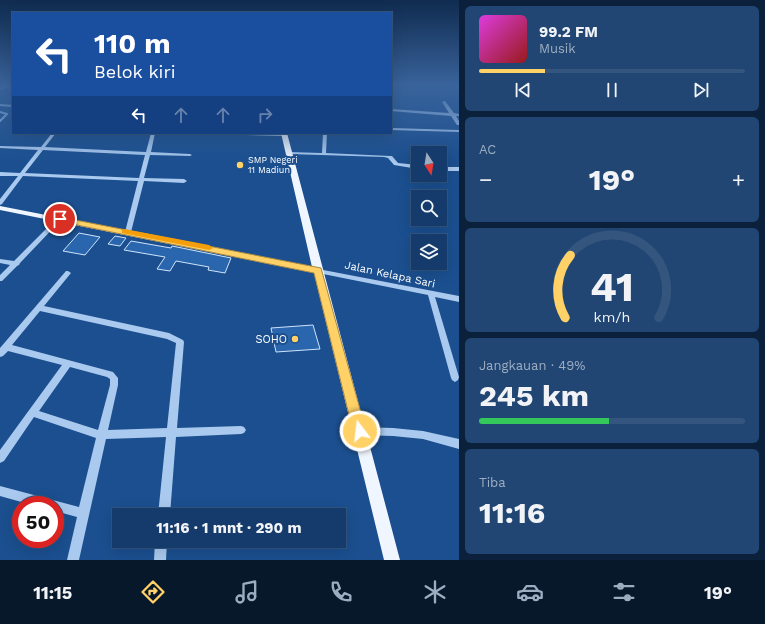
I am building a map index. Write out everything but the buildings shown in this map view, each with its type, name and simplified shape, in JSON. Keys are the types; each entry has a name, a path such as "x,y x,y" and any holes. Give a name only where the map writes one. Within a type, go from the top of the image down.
{"main road":[{"path":"285,134 392,560"},
{"path":"0,208 318,270"}],"street":[{"path":"405,111 459,115"},
{"path":"450,111 459,124"},
{"path":"392,129 459,131"},
{"path":"0,203 53,134"},
{"path":"128,232 153,134"},
{"path":"324,153 325,134"},
{"path":"0,147 190,155"},
{"path":"289,153 384,156 390,157 396,164 411,166"},
{"path":"447,169 459,170"},
{"path":"0,174 184,181"},
{"path":"0,279 17,264 60,219"},
{"path":"0,260 17,264"},
{"name":"Jalan Kelapa Sari","path":"318,270 459,300"},
{"path":"0,354 68,273"},
{"path":"431,294 455,378"},
{"path":"39,308 169,336 180,342 170,432 165,508"},
{"path":"6,346 110,374 114,378 114,385 73,560"},
{"path":"0,458 68,363"},
{"path":"33,413 102,435 241,430"},
{"path":"360,431 423,435 459,444"},
{"path":"0,491 19,496"},
{"path":"64,508 83,513"},
{"path":"160,560 161,548"}],"waterway":[{"path":"0,112 7,114 0,121"}],"slow traffic":[{"path":"124,232 209,248"}],"place":[{"name":"SMP Negeri 11 Madiun","path":"240,165"},
{"name":"SOHO","path":"295,339"}],"route":[{"path":"60,219 318,270 344,375 360,431"}]}
